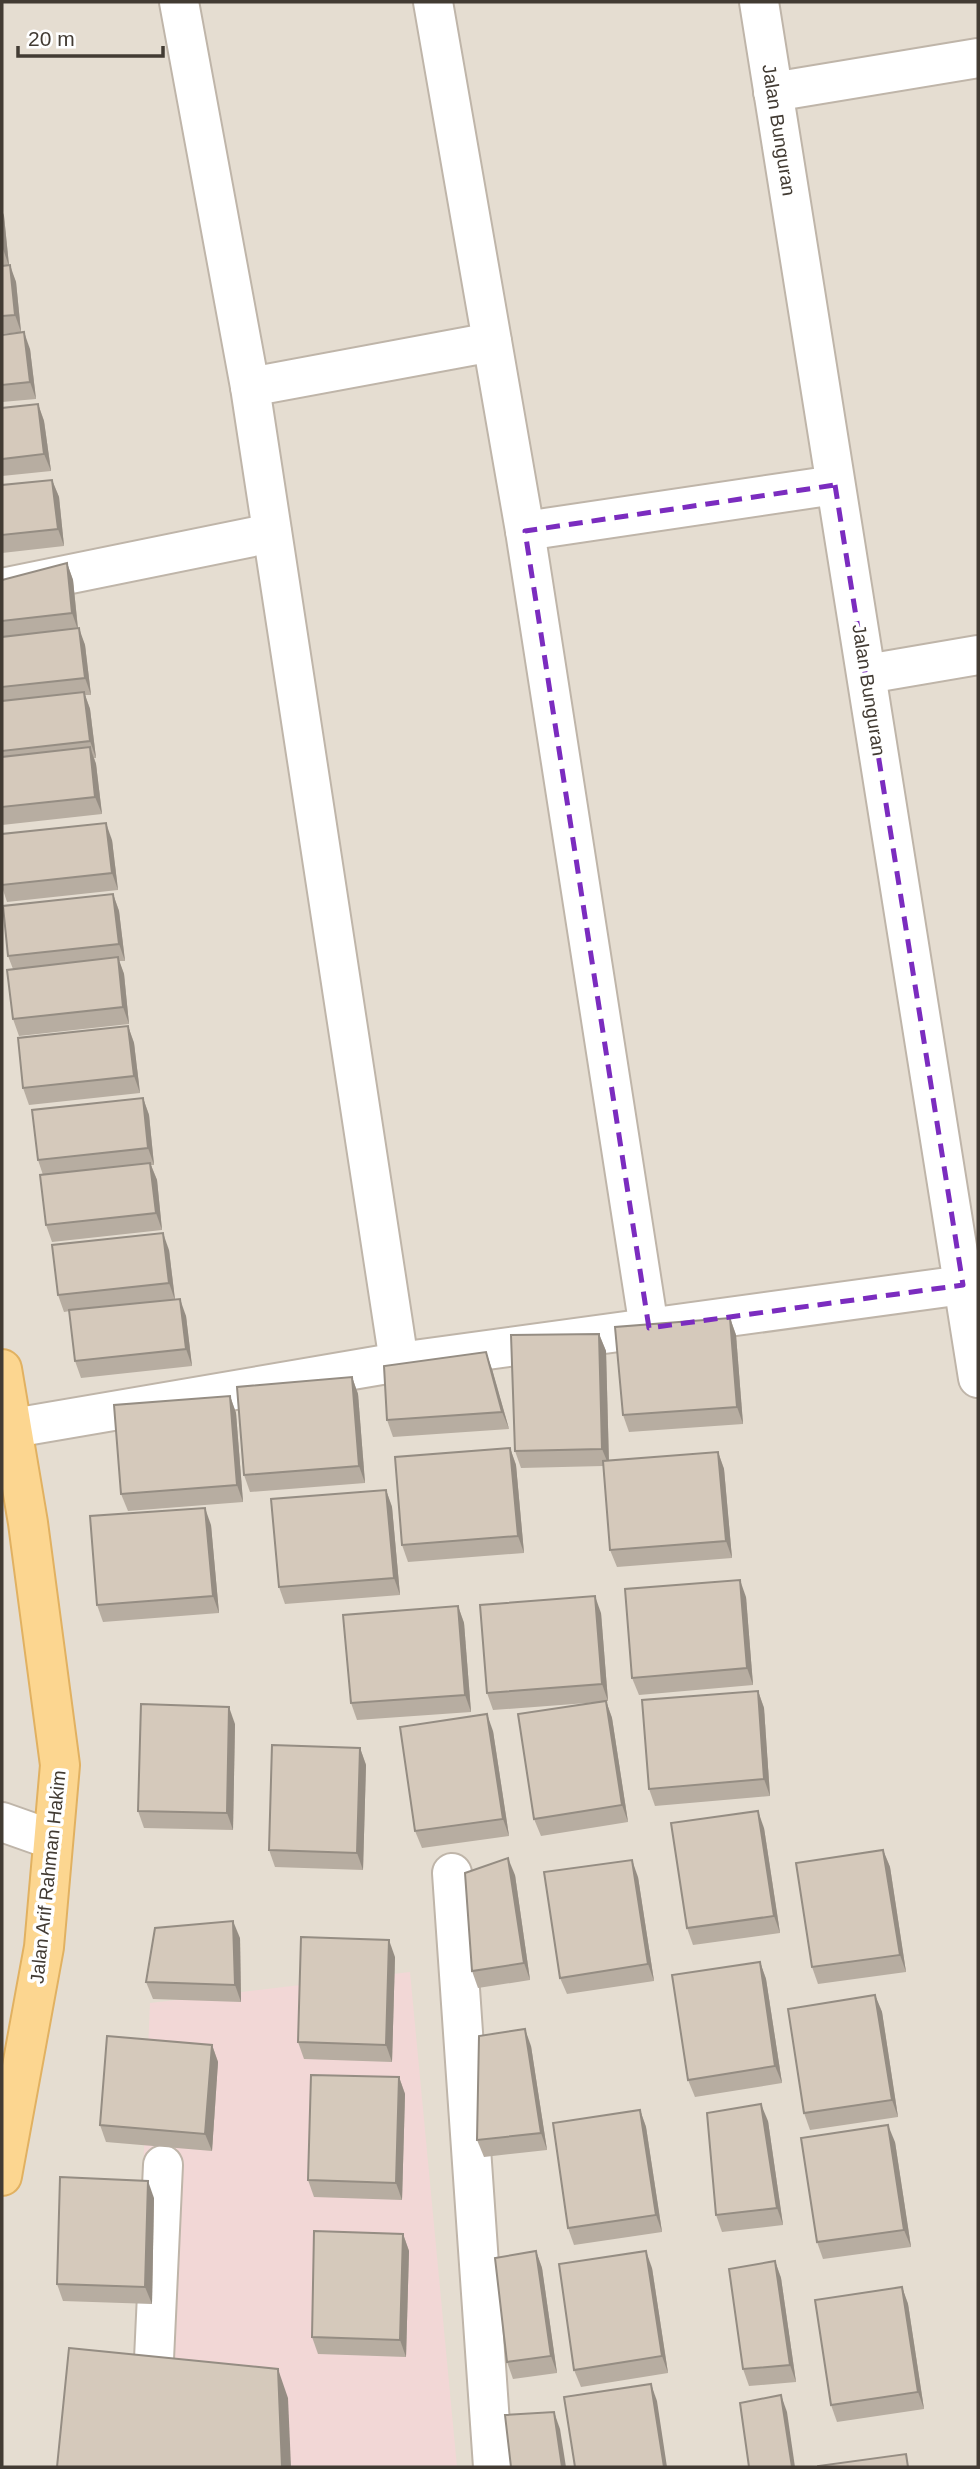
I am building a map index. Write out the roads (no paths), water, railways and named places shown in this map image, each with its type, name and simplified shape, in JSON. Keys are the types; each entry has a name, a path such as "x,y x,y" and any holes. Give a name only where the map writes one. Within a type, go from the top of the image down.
{"main road":[{"name":"Jalan Arif Rahman Hakim","path":"2,1369 7,1430 51,1682 60,1765 44,1947 3,2165"}],"street":[{"path":"179,2 250,387 399,1362"},
{"path":"433,2 525,531 649,1328"},
{"name":"Jalan Bunguran","path":"759,2 835,485 969,1247 963,1285 978,1378"},
{"path":"773,92 978,58"},
{"path":"250,387 492,342"},
{"path":"525,531 835,485"},
{"path":"2,588 272,533"},
{"path":"867,674 978,655"},
{"path":"7,1430 399,1362 963,1285"},
{"path":"2,1822 53,1840"},
{"path":"452,1873 493,2467"},
{"path":"149,2467 163,2165"}]}
